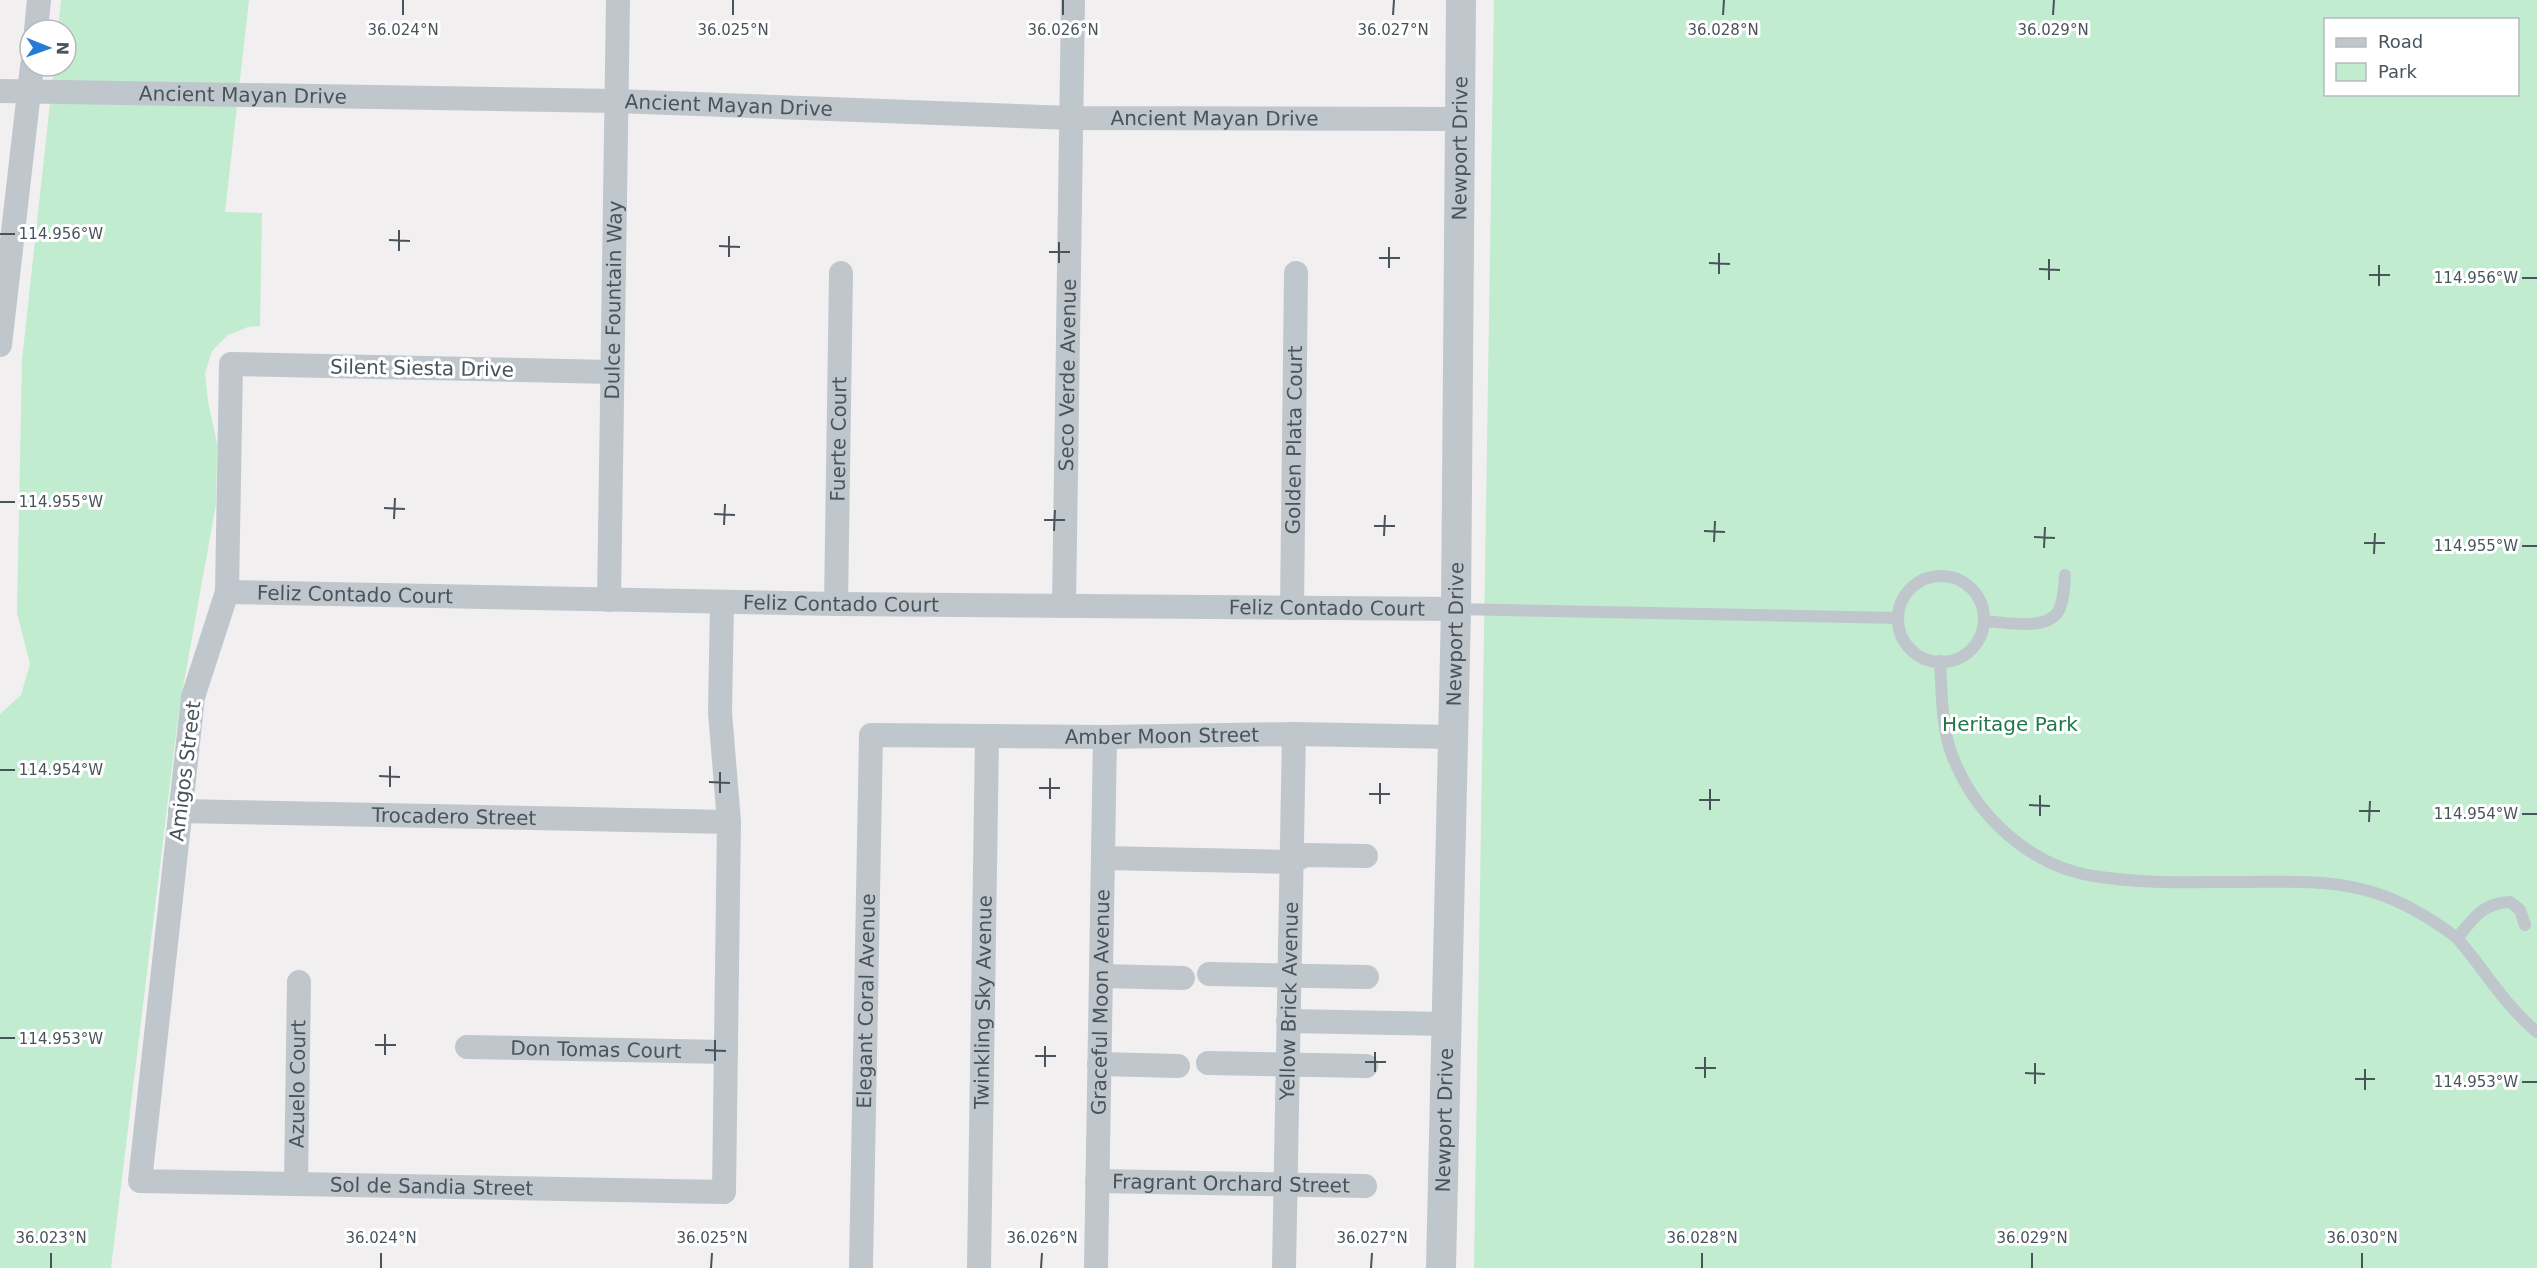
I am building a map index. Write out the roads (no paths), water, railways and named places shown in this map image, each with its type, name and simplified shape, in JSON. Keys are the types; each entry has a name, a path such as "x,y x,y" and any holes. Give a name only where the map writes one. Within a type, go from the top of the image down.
{"street":[{"path":"37,18 39,0"},
{"name":"Dulce Fountain Way","path":"609,600 618,0"},
{"name":"Seco Verde Avenue","path":"1064,606 1073,0"},
{"name":"Newport Drive","path":"1441,1268 1456,609 1458,119 1461,0"},
{"path":"0,345 31,78"},
{"name":"Ancient Mayan Drive","path":"0,91 616,101 1071,118 1458,119"},
{"name":"Fuerte Court","path":"836,604 841,273"},
{"name":"Golden Plata Court","path":"1292,608 1296,273"},
{"name":"Silent Siesta Drive","path":"231,364 612,372"},
{"name":"Amigos Street","path":"140,1181 193,697 227,592 231,364"},
{"name":"Feliz Contado Court","path":"227,592 836,604 1456,609"},
{"path":"722,602 720,712 729,822 726,1052"},
{"name":"Amber Moon Street","path":"871,735 1105,737 1294,734 1453,737"},
{"name":"Yellow Brick Avenue","path":"1284,1268 1294,734"},
{"name":"Elegant Coral Avenue","path":"861,1268 871,735"},
{"name":"Twinkling Sky Avenue","path":"979,1268 987,736"},
{"name":"Graceful Moon Avenue","path":"1096,1268 1105,737"},
{"name":"Trocadero Street","path":"180,811 729,822"},
{"path":"1103,858 1290,862 1306,855 1366,856"},
{"path":"1209,974 1367,977"},
{"path":"1101,976 1183,978"},
{"name":"Azuelo Court","path":"296,1184 299,982"},
{"path":"1288,1021 1446,1024"},
{"name":"Don Tomas Court","path":"467,1047 726,1052"},
{"name":"Sol de Sandia Street","path":"140,1181 724,1192 726,1052"},
{"path":"1208,1063 1366,1066"},
{"path":"1099,1064 1178,1066"},
{"name":"Fragrant Orchard Street","path":"1097,1180 1365,1186"}],"lane":[{"path":"1984,621 2042,623 2057,614 2063,598 2065,575"},
{"path":"1929,577 1956,578 1968,585 1980,601 1984,621 1981,634 1973,647 1962,656 1949,661 1940,661 1921,656 1909,648 1901,636 1898,618 1906,594 1916,584 1929,577"},
{"path":"1456,609 1898,618"},
{"path":"1940,661 1942,710 1952,754 1969,789 1993,822 2020,846 2068,870 2094,876 2149,881 2326,883 2361,889 2394,900 2433,920 2457,938 2486,971 2503,998 2537,1032"},
{"path":"2457,938 2482,908 2494,903 2510,902 2520,910 2525,925"}],"park label":[{"name":"Heritage Park","path":"2010,724"}]}
